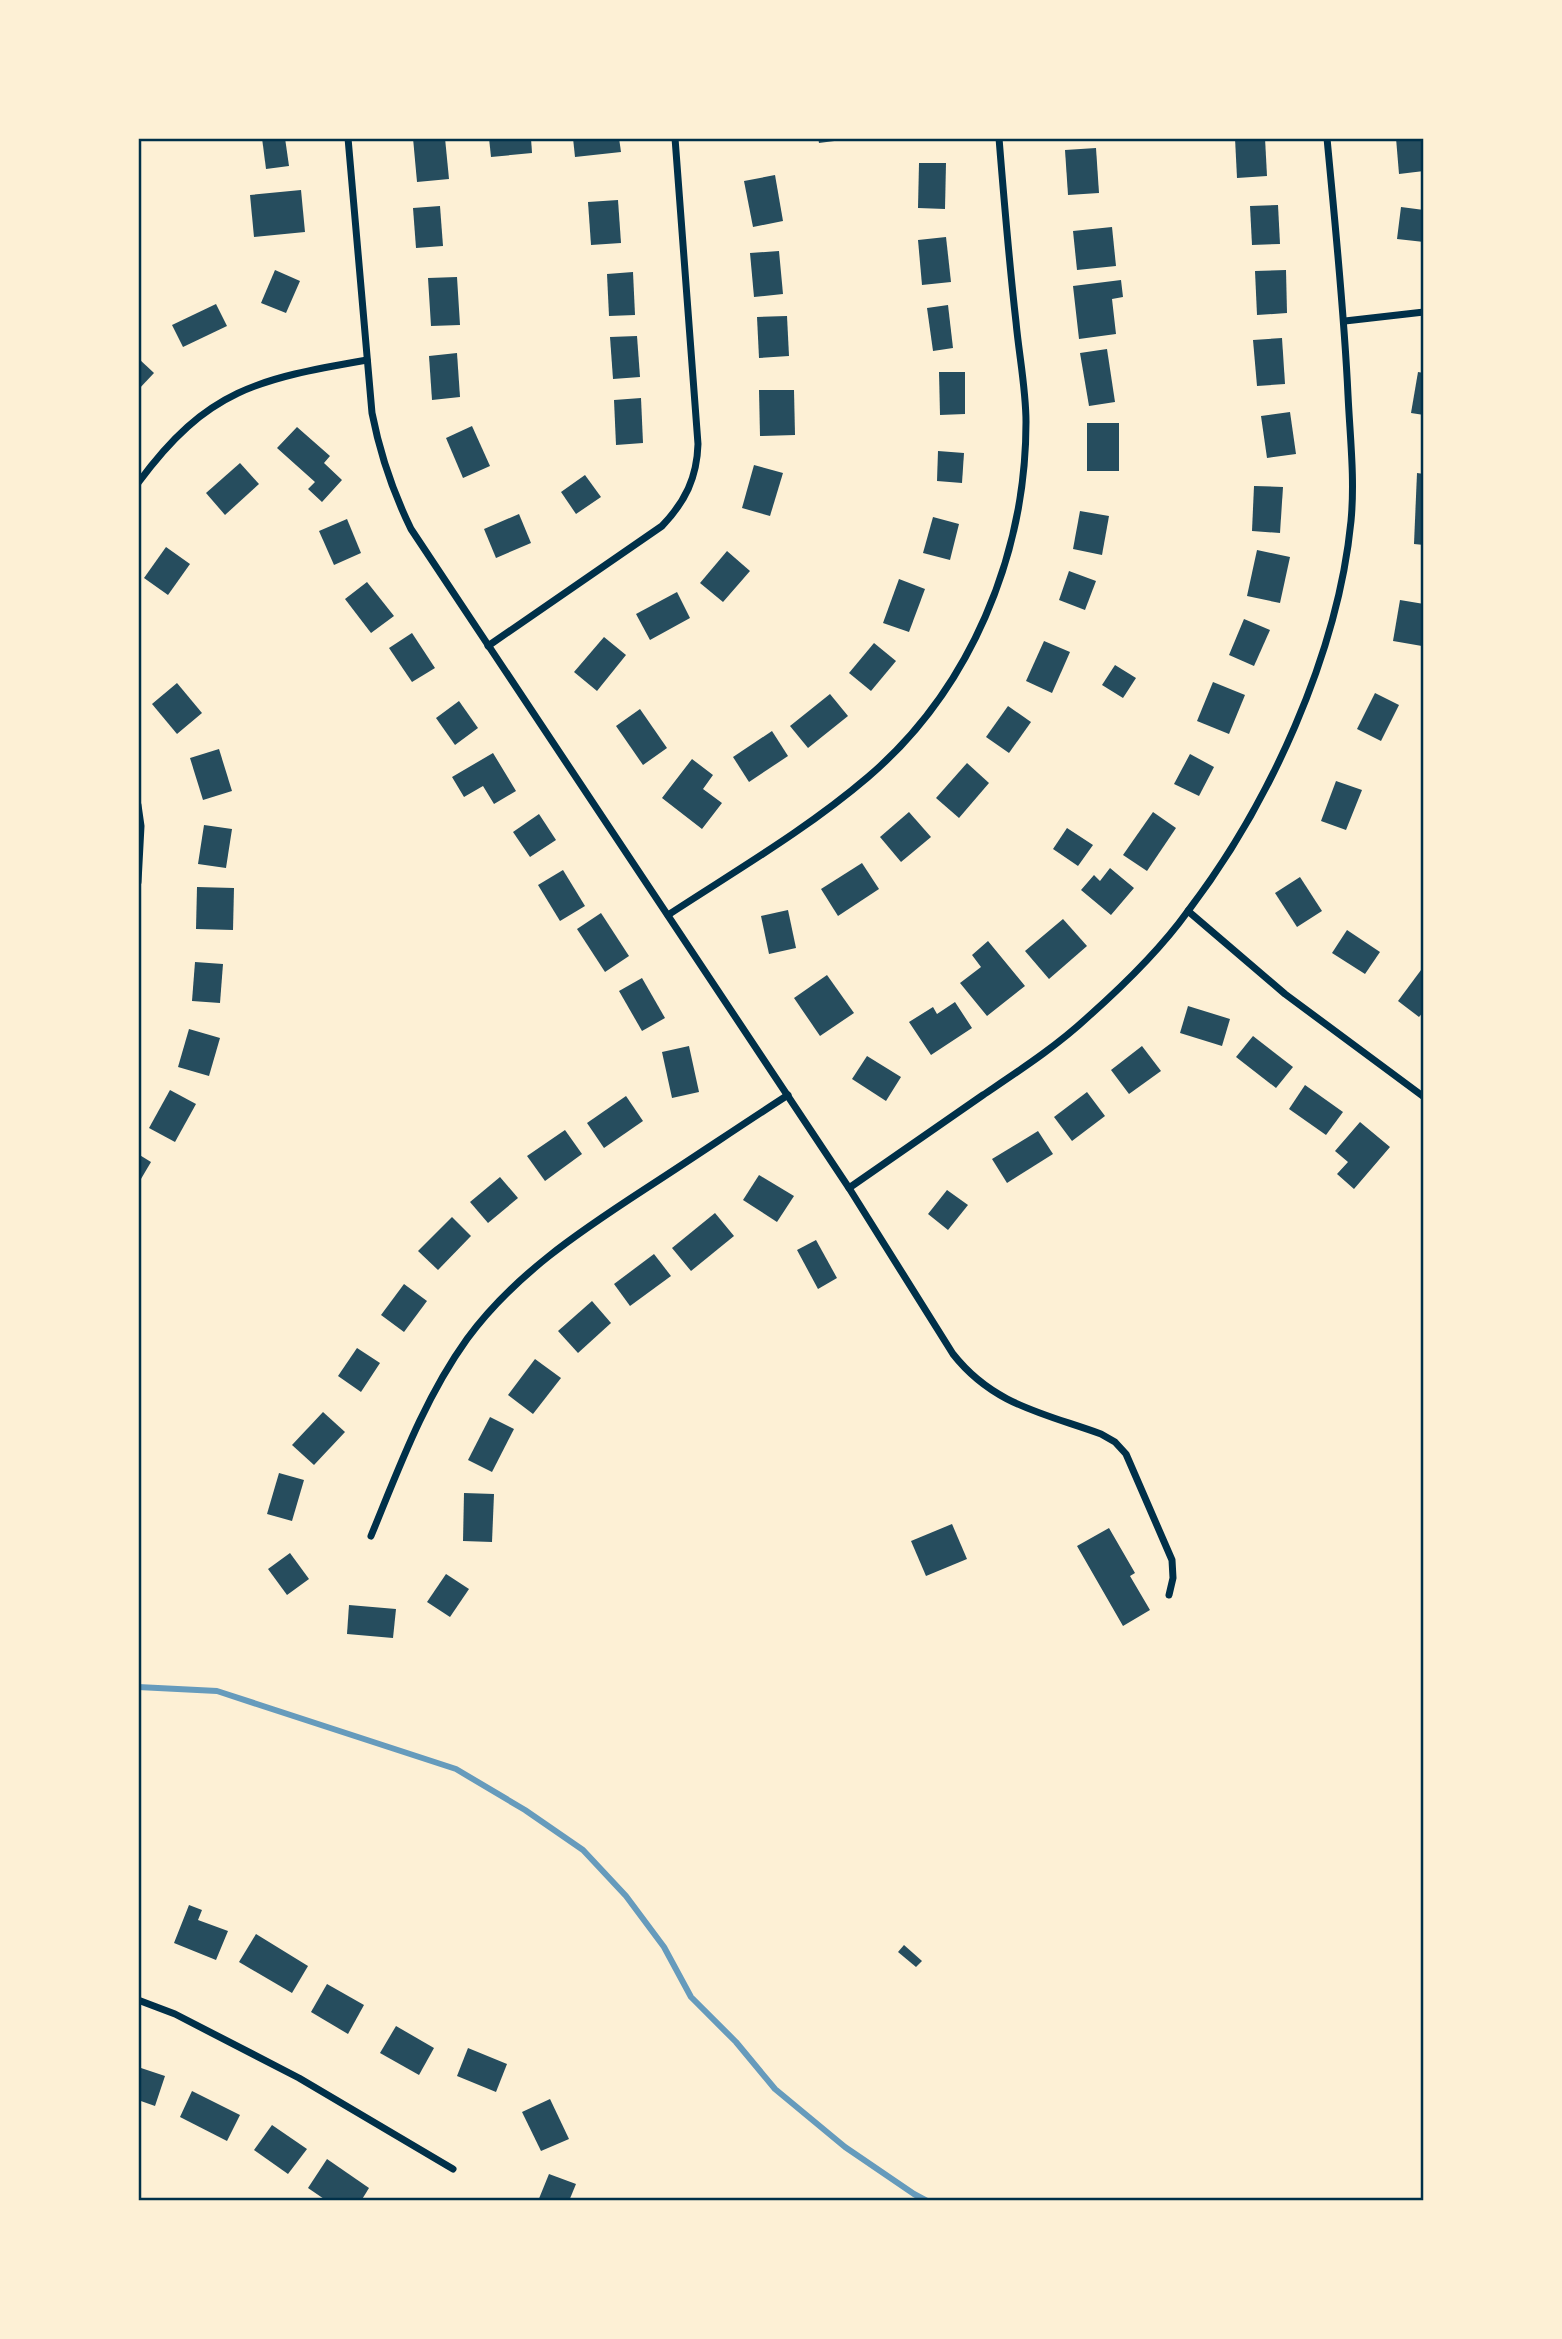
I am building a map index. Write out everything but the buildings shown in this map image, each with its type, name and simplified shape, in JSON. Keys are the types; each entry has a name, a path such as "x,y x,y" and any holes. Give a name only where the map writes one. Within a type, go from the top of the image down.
{"street":[{"path":"348,138 375,426 380,453 393,492 411,529 788,1095 953,1354 985,1388 1008,1401 1101,1434 1115,1441 1126,1454 1172,1560 1170,1595"},
{"path":"488,646 662,526 687,495 693,479 698,444 675,138"},
{"path":"668,915 831,807 870,775 905,740 937,701 964,660 986,616 1014,534 1023,487 1026,420 1006,236 999,138"},
{"path":"849,1188 1037,1058 1087,1018 1134,974 1216,874 1273,771 1315,675 1332,624 1344,572 1351,520 1352,477 1345,321 1327,138"},
{"path":"1345,321 1424,312"},
{"path":"138,484 160,454 184,429 210,408 247,388 293,373 367,360"},
{"path":"138,805 141,826 138,882"},
{"path":"1188,911 1285,994 1424,1097"},
{"path":"371,1535 418,1421 440,1379 491,1310 524,1276 569,1240 788,1095"},
{"path":"138,2000 175,2014 299,2078 453,2169"}],"waterway":[{"path":"138,1687 217,1691 456,1769 525,1810 583,1850 626,1896 664,1947 691,1997 736,2042 775,2089 845,2147 927,2201"}]}
